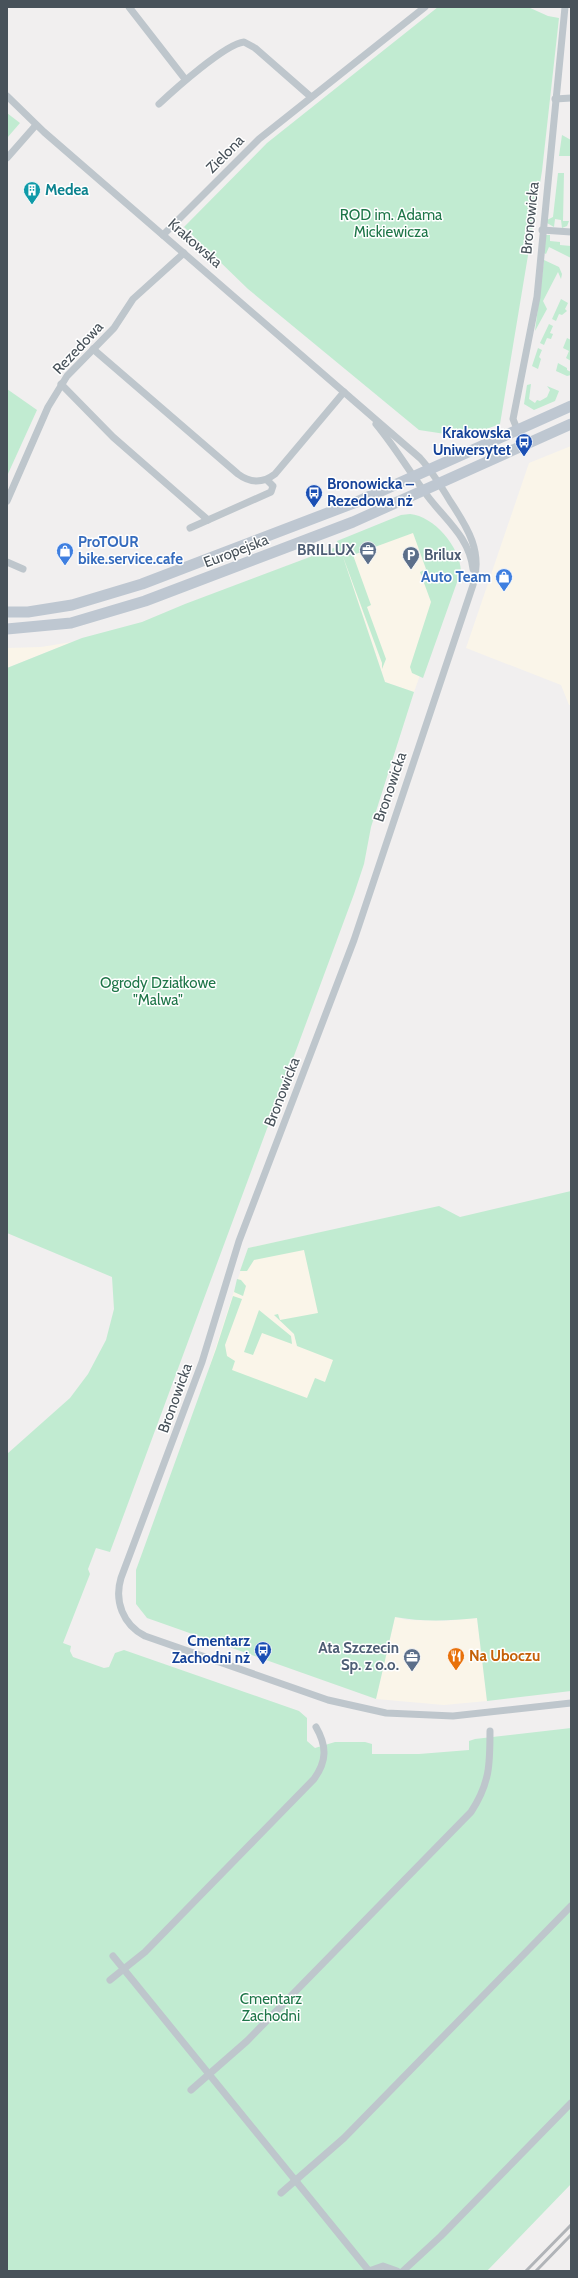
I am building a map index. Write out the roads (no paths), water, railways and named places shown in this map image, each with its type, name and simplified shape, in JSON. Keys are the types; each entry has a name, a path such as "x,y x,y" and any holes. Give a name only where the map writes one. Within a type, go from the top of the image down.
{"main road":[{"path":"415,476 571,406"},
{"path":"424,491 571,424"},
{"name":"Europejska","path":"7,612 28,612 72,605 142,584 312,520 415,476"},
{"name":"Europejska","path":"7,629 71,623 117,611 335,530 424,491"}],"street":[{"path":"128,7 185,79"},
{"name":"Zielona","path":"163,235 245,151 425,7"},
{"name":"Bronowicka","path":"517,429 513,419 537,297 542,230 565,7"},
{"path":"159,104 185,79 232,47 244,42 255,48 311,97"},
{"name":"Krakowska","path":"7,96 36,125 407,446 429,469 439,483"},
{"path":"556,99 571,98"},
{"path":"7,158 36,125"},
{"path":"542,230 571,232"},
{"name":"Rezedowa","path":"7,500 43,416 61,384 122,319 133,299 184,252"},
{"path":"93,349 241,476 253,482 267,480 275,474 344,392"},
{"path":"61,384 113,437 208,520"},
{"name":"Krakowska","path":"365,411 415,476 424,491"},
{"path":"190,528 271,492 273,486 267,480"},
{"name":"Bronowicka","path":"439,483 465,524 473,541 476,568 469,594 354,940 236,1248 204,1358 119,1585 118,1598 127,1622 135,1630 145,1636 353,1707 392,1714 436,1716 471,1715 571,1703"},
{"name":"Bronowicka","path":"424,491 456,529 467,548 472,568 469,594"},
{"path":"7,562 24,569"},
{"path":"110,1980 145,1952 314,1779 322,1764 325,1752 324,1743 316,1727"},
{"path":"191,2090 247,2041 470,1812 481,1794 489,1773 491,1756 490,1731"},
{"path":"281,2193 344,2138 571,1906"},
{"path":"113,1956 369,2271 384,2266 397,2271"},
{"path":"403,2271 441,2235 571,2103"}],"railway":[{"path":"526,2271 571,2225"},
{"path":"536,2271 571,2235"}],"place":[{"name":"Medea","path":"32,205"},
{"name":"Krakowska Uniwersytet","path":"524,457"},
{"name":"Bronowicka – Rezedowa nż","path":"314,508"},
{"name":"BRILLUX","path":"368,565"},
{"name":"ProTOUR bike.service.cafe","path":"65,566"},
{"name":"Brilux","path":"411,570"},
{"name":"Auto Team","path":"504,592"},
{"name":"Cmentarz Zachodni nż","path":"263,1665"},
{"name":"Na Uboczu","path":"456,1671"},
{"name":"Ata Szczecin Sp. z o.o.","path":"412,1672"}],"park label":[{"name":"ROD im. Adama Mickiewicza","path":"391,224"},
{"name":"Ogrody Działkowe \"Malwa\"","path":"158,992"},
{"name":"Cmentarz Zachodni","path":"271,2008"}]}
